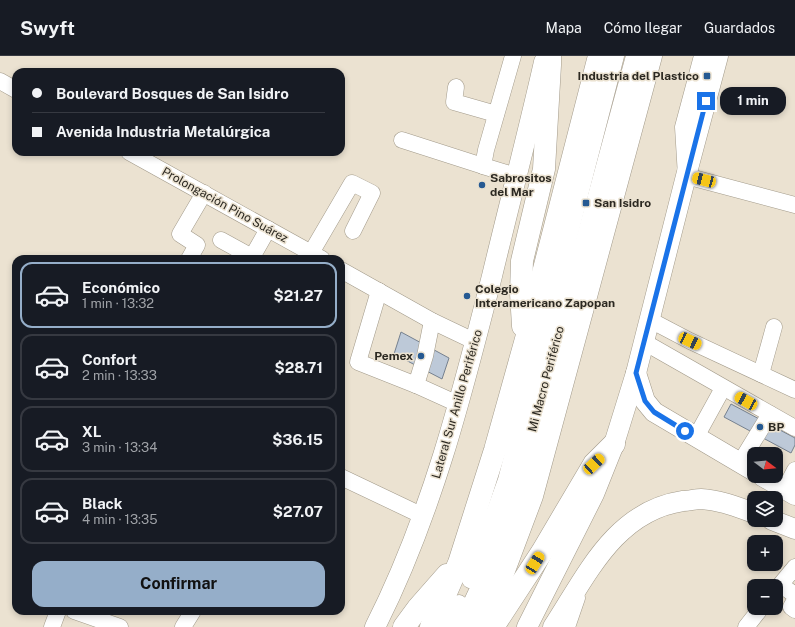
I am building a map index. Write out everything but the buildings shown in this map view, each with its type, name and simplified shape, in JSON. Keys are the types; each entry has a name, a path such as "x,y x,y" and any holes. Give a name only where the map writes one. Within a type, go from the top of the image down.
{"highway":[{"path":"526,339 522,320 522,261 544,169 550,56"},
{"path":"431,627 459,563 495,450 526,339 600,56"},
{"path":"479,627 494,597 532,496 651,56"},
{"path":"493,627 542,552 594,464 614,444"},
{"path":"404,627 418,608 459,563"}],"main road":[{"name":"Lateral Sur Anillo Periférico","path":"375,627 387,604 413,542 437,476 476,342 545,56"},
{"path":"527,627 594,494 614,444 636,373 718,56"},
{"path":"636,373 645,401 654,412 747,467"},
{"path":"774,483 790,492"},
{"path":"553,627 583,579 614,538 634,520 654,509 672,503 701,499 726,503 747,510"},
{"path":"783,524 795,529"}],"street":[{"path":"483,166 513,56"},
{"name":"Mi Macro Periférico","path":"448,627 468,584 506,480 616,56"},
{"name":"Mi Macro Periférico","path":"460,627 477,591 518,483 634,56"},
{"path":"702,56 684,127 686,176 795,205"},
{"path":"0,81 12,88"},
{"path":"456,87 454,102 496,114"},
{"path":"402,140 516,176"},
{"name":"Prolongación Pino Suárez","path":"136,156 314,255"},
{"path":"316,255 352,183 372,194 352,231"},
{"path":"191,255 197,245 180,234 204,193"},
{"path":"254,255 268,229"},
{"path":"221,240 247,255"},
{"path":"345,272 432,321 476,342"},
{"path":"379,292 358,362 416,385 458,404"},
{"path":"650,320 690,341 795,390"},
{"path":"416,385 425,356 432,321"},
{"path":"761,374 774,327"},
{"path":"644,342 795,428"},
{"path":"696,437 723,388"},
{"path":"756,447 770,414"},
{"path":"790,492 795,470"},
{"path":"345,479 423,516"},
{"path":"783,581 795,568"},
{"path":"567,627 583,579"},
{"path":"783,589 795,595"},
{"path":"795,600 791,607 795,610"},
{"path":"52,627 56,615"},
{"path":"86,615 120,627"},
{"path":"183,627 190,615"},
{"path":"746,627 755,615"}],"place":[{"name":"Industria del Plastico","path":"707,76"},
{"name":"Sabrositos del Mar","path":"482,185"},
{"name":"San Isidro","path":"586,203"},
{"name":"Colegio Interamericano Zapopan","path":"467,296"},
{"name":"Pemex","path":"421,356"},
{"name":"BP","path":"760,427"}],"route":[{"path":"685,431 654,412 645,401 636,373 706,101"}]}
